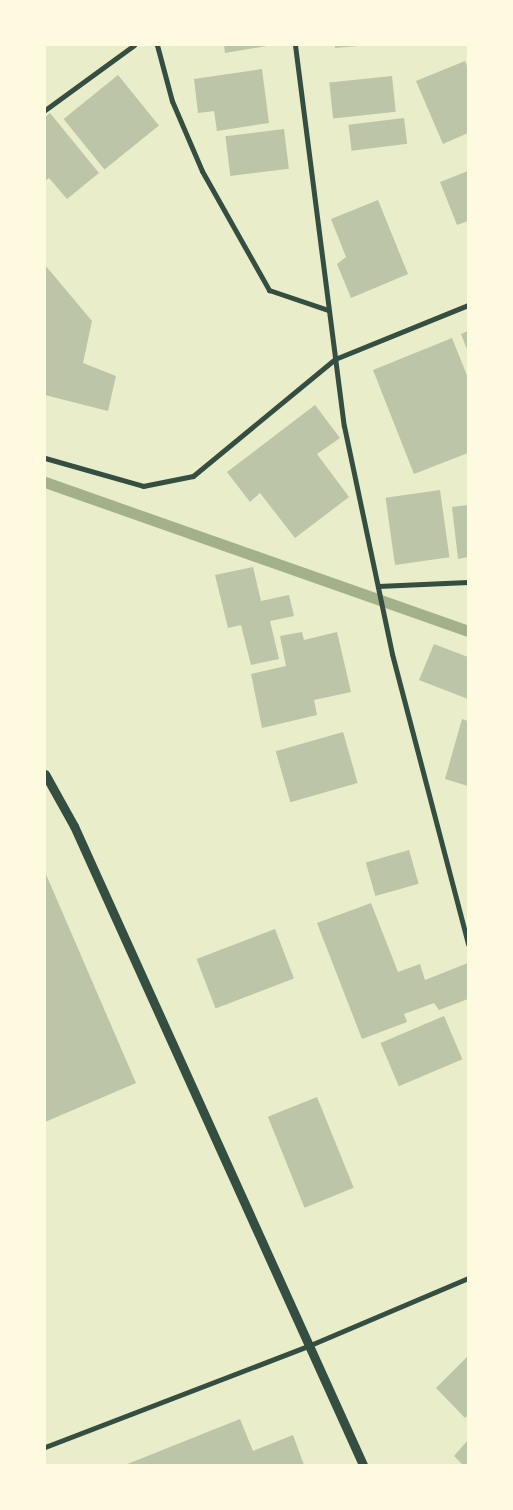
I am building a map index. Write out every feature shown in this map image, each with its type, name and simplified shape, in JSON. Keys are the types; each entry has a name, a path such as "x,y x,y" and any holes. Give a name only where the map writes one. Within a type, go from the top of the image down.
{"street":[{"path":"45,110 134,45"},
{"path":"157,45 172,102 202,171 269,290 328,310"},
{"path":"295,45 344,426 392,654 468,944"},
{"path":"45,458 143,486 193,476 335,359 468,305"},
{"path":"378,586 468,582"},
{"path":"45,774 74,826 363,1465"},
{"path":"45,1447 308,1346 468,1278"}],"building":[{"path":"224,45 267,45 267,46 225,53"},
{"path":"335,45 358,45 358,46 335,48"},
{"path":"465,61 468,68 468,133 443,144 416,81"},
{"path":"262,69 269,123 217,131 214,111 198,113 194,79"},
{"path":"118,75 159,126 105,170 64,119"},
{"path":"392,76 396,112 333,118 329,83"},
{"path":"50,113 99,173 67,199 49,178 45,181 45,117"},
{"path":"404,118 407,144 352,151 348,125"},
{"path":"284,129 289,169 230,176 225,136"},
{"path":"468,171 468,221 457,225 440,182"},
{"path":"378,200 408,274 351,298 337,264 346,257 331,219"},
{"path":"45,265 92,321 83,363 116,376 108,411 45,395"},
{"path":"468,331 468,352 461,334"},
{"path":"452,338 468,378 468,453 414,474 373,370"},
{"path":"315,405 340,438 317,454 349,497 295,538 260,493 250,502 227,472"},
{"path":"440,490 449,557 395,565 386,498"},
{"path":"468,505 468,557 458,559 452,507"},
{"path":"253,567 261,601 289,595 294,616 270,621 279,659 251,665 241,625 228,628 215,575"},
{"path":"302,632 304,640 337,632 351,692 314,700 317,715 262,728 251,674 286,666 280,636"},
{"path":"434,644 468,657 468,699 419,680"},
{"path":"462,719 468,721 468,786 445,779"},
{"path":"343,732 358,783 290,802 276,751"},
{"path":"409,850 419,884 375,896 366,862"},
{"path":"45,872 136,1083 45,1122"},
{"path":"371,903 398,972 420,964 425,980 468,963 468,999 439,1010 434,1003 404,1014 407,1022 362,1039 317,923"},
{"path":"275,929 294,978 216,1009 197,959"},
{"path":"444,1016 462,1059 399,1086 380,1043"},
{"path":"317,1097 354,1188 305,1208 268,1117"},
{"path":"468,1356 468,1415 465,1418 436,1388"},
{"path":"240,1419 253,1451 293,1435 304,1465 125,1465"},
{"path":"468,1440 468,1465 463,1465 454,1456"}],"waterway":[{"path":"45,482 468,631"}]}
